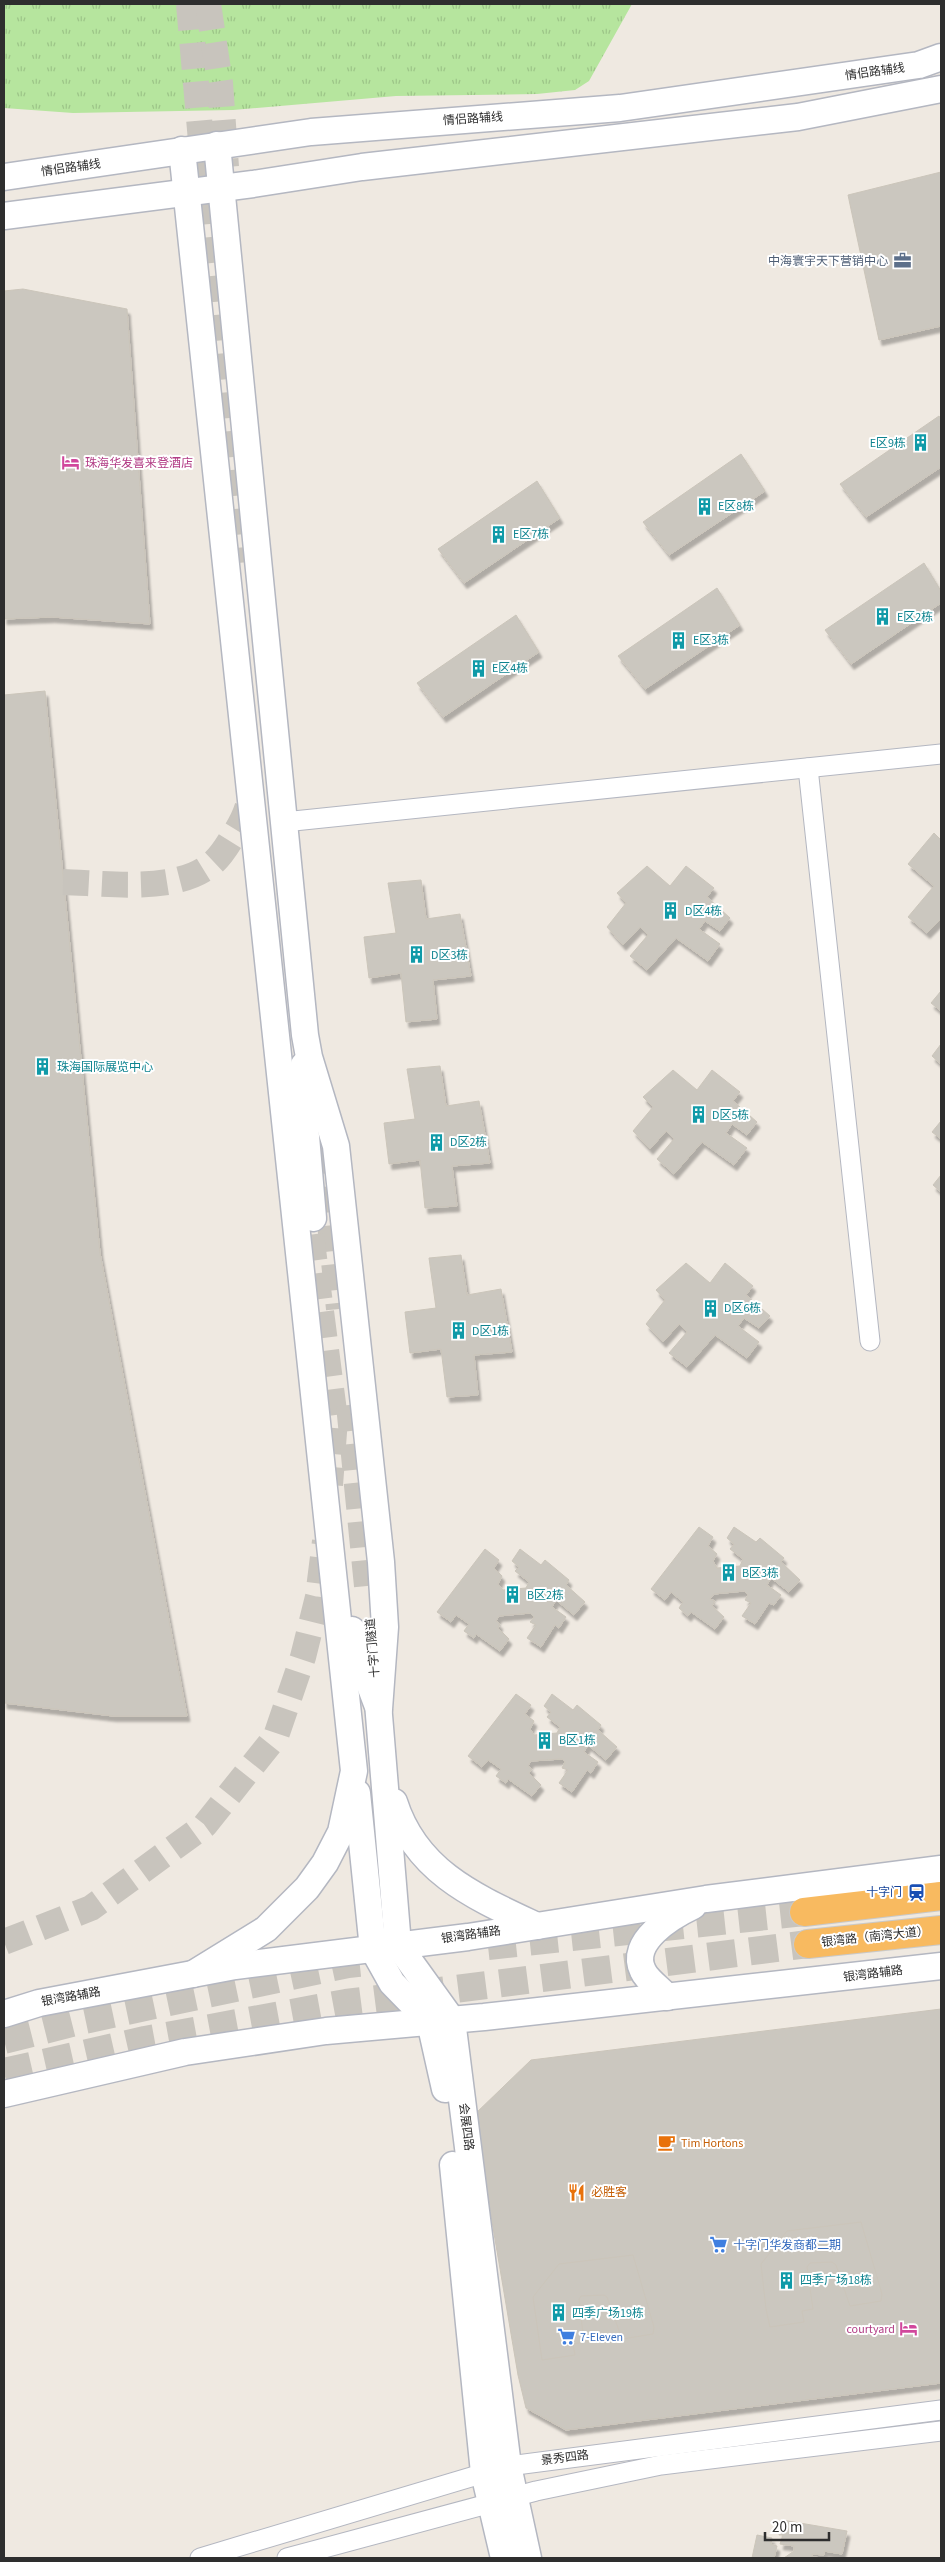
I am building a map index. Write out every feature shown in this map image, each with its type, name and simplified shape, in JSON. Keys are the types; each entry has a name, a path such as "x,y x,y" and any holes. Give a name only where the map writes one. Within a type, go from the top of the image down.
{"highway":[{"path":"804,1912 941,1896"},
{"name":"银湾路（南湾大道）","path":"808,1944 941,1930"}],"main road":[{"name":"情侣路辅线","path":"4,178 311,132 628,107 919,65 941,56"},
{"path":"4,216 186,193 362,166 798,117 941,89"},
{"path":"217,145 305,1035 309,1058 336,1146 384,1595 385,1627 379,1709 398,1945"},
{"path":"182,150 373,1949 392,1983 441,2021"},
{"path":"305,1035 303,1101 347,1610 360,1659 379,1709"},
{"name":"十字门隧道","path":"367,1586 379,1709"},
{"path":"193,1974 266,1930 307,1888 325,1863 341,1832 354,1771"},
{"path":"386,1778 400,1821 419,1852 435,1868 489,1904 537,1926"},
{"name":"银湾路辅路","path":"4,2014 39,2003 235,1966 537,1926 706,1899 941,1869"},
{"path":"667,1997 643,1971 640,1954 652,1934 673,1916 706,1899"},
{"name":"会展四路","path":"398,1945 441,2021 444,2075 496,2469 503,2500 528,2558"},
{"name":"银湾路辅路","path":"4,2094 185,2052 326,2031 441,2021 941,1966"},
{"name":"会展四路","path":"503,2500 504,2558"}],"street":[{"path":"284,822 941,754"},
{"path":"808,768 870,1341"},
{"name":"景秀四路","path":"200,2558 496,2469 941,2410"},
{"name":"景秀四路","path":"287,2558 503,2500 661,2464 941,2431"}],"green space":[{"path":"4,4 632,4 589,81 575,90 537,94 396,96 233,110 73,113 4,108"}],"building":[{"name":"中海寰宇天下营销中心","path":"941,172 941,326 879,340 848,195"},
{"name":"珠海华发喜来登酒店","path":"23,289 127,309 150,624 52,617 4,619 4,291"},
{"name":"E区9栋","path":"939,416 941,419 941,467 866,517 840,484"},
{"name":"E区8栋","path":"741,454 765,491 669,555 643,522"},
{"name":"E区7栋","path":"537,481 560,518 464,583 438,549"},
{"name":"E区2栋","path":"924,563 941,591 941,603 851,664 825,630"},
{"name":"E区3栋","path":"717,588 740,625 645,689 618,656"},
{"name":"E区4栋","path":"516,615 539,652 443,717 417,683"},
{"name":"珠海国际展览中心","path":"45,691 100,1253 187,1716 113,1716 4,1703 4,695"},
{"path":"934,833 941,840 941,919 927,933 908,917 934,886 908,864"},
{"name":"D区4栋","path":"647,866 670,886 686,866 714,888 707,897 730,918 720,931 705,921 699,929 720,944 708,961 676,938 647,970 630,956 648,935 640,927 623,945 607,927 626,903 617,893"},
{"name":"D区3栋","path":"421,880 426,919 460,914 471,976 433,980 437,1019 406,1022 401,973 369,978 364,937 396,933 388,883"},
{"path":"941,991 941,1011 931,1003"},
{"path":"941,1044 941,1064 932,1056"},
{"name":"D区2栋","path":"440,1066 446,1106 479,1101 490,1163 452,1166 457,1206 425,1208 420,1160 389,1164 384,1123 415,1119 407,1069"},
{"name":"D区5栋","path":"673,1070 697,1090 712,1070 740,1092 733,1101 757,1122 747,1135 732,1124 726,1133 747,1148 734,1165 702,1142 674,1174 657,1159 674,1139 666,1131 650,1149 633,1131 653,1107 643,1097"},
{"path":"941,1121 941,1139 932,1132"},
{"path":"941,1175 941,1192 933,1185"},
{"name":"D区1栋","path":"461,1255 467,1295 501,1289 512,1352 474,1355 478,1395 447,1397 441,1349 410,1353 405,1312 436,1308 429,1258"},
{"name":"D区6栋","path":"686,1263 710,1283 725,1263 753,1286 746,1295 770,1316 759,1328 744,1318 738,1326 759,1342 747,1358 715,1335 687,1367 669,1353 687,1332 679,1324 663,1342 646,1324 665,1300 656,1290"},
{"name":"B区3栋","path":"699,1527 713,1537 708,1546 717,1554 713,1561 717,1568 740,1566 743,1559 730,1549 734,1544 727,1538 734,1527 756,1542 760,1538 784,1558 781,1562 800,1580 789,1592 771,1578 767,1585 781,1595 774,1605 769,1603 755,1624 742,1616 751,1603 745,1600 748,1595 744,1591 714,1594 710,1599 715,1601 712,1606 724,1617 715,1629 691,1612 688,1616 679,1608 683,1602 671,1592 665,1600 651,1589"},
{"name":"B区2栋","path":"485,1549 499,1560 494,1568 502,1576 498,1584 503,1590 526,1588 529,1582 515,1571 519,1567 512,1561 520,1549 541,1565 545,1560 569,1580 566,1585 585,1602 574,1615 556,1600 552,1607 566,1617 559,1628 555,1625 541,1647 527,1638 536,1625 530,1622 534,1617 530,1613 499,1616 496,1621 500,1624 498,1628 509,1639 500,1651 476,1634 474,1638 464,1631 469,1624 456,1615 451,1622 437,1612"},
{"name":"B区1栋","path":"516,1694 531,1705 525,1714 534,1721 530,1729 534,1735 557,1733 560,1727 547,1717 551,1712 544,1706 552,1694 573,1710 577,1705 601,1725 598,1730 617,1747 606,1760 588,1745 584,1752 598,1762 591,1773 587,1770 572,1792 559,1783 568,1770 562,1768 565,1762 562,1759 531,1761 528,1766 532,1769 529,1773 541,1785 532,1796 508,1779 506,1783 496,1776 501,1769 488,1760 482,1767 468,1756"},
{"name":"十字门华发商都二期","path":"941,2009 941,2383 566,2430 526,2408 518,2375 474,2115 531,2060"},
{"name":"四季广场18栋","path":"861,2222 882,2294 881,2301 850,2306 836,2265 832,2262 810,2263 807,2267 813,2309 802,2311 804,2322 770,2327 761,2264 787,2231"},
{"name":"四季广场19栋","path":"633,2255 654,2327 653,2334 622,2339 607,2297 604,2295 581,2296 579,2299 584,2342 573,2344 575,2355 542,2360 533,2297 559,2264"},
{"path":"782,2520 847,2531 842,2554 824,2551 824,2555 812,2554 812,2557 824,2558 784,2558 794,2551 794,2546 780,2544 783,2535 779,2535"},
{"path":"757,2535 772,2538 771,2544 777,2546 774,2558 752,2558"}],"tunnel":[{"path":"189,4 238,563"},
{"path":"208,4 220,83 226,167"},
{"path":"63,882 158,883 177,880 194,874 213,863 225,848 245,814 251,790"},
{"path":"318,1109 339,1309"},
{"path":"306,1196 335,1419 330,1485"},
{"path":"349,1405 367,1586"},
{"path":"4,1942 91,1908 205,1825 276,1736 303,1657 318,1597 325,1541"},
{"path":"488,1946 804,1912"},
{"path":"4,2072 145,2040 346,2003 808,1944"},
{"path":"4,2040 84,2020 348,1964 376,1961"}],"place":[{"name":"中海寰宇天下营销中心","path":"902,261"},
{"name":"E区9栋","path":"920,443"},
{"name":"珠海华发喜来登酒店","path":"71,463"},
{"name":"E区8栋","path":"704,506"},
{"name":"E区7栋","path":"499,534"},
{"name":"E区2栋","path":"883,617"},
{"name":"E区3栋","path":"679,640"},
{"name":"E区4栋","path":"478,668"},
{"name":"D区4栋","path":"671,911"},
{"name":"D区3栋","path":"417,955"},
{"name":"珠海国际展览中心","path":"43,1067"},
{"name":"D区5栋","path":"698,1115"},
{"name":"D区2栋","path":"436,1142"},
{"name":"D区6栋","path":"710,1308"},
{"name":"D区1栋","path":"458,1331"},
{"name":"B区3栋","path":"728,1573"},
{"name":"B区2栋","path":"513,1595"},
{"name":"B区1栋","path":"545,1740"},
{"name":"十字门","path":"916,1892"},
{"name":"Tim Hortons","path":"667,2143"},
{"name":"必胜客","path":"577,2192"},
{"name":"十字门华发商都二期","path":"719,2245"},
{"name":"四季广场18栋","path":"786,2280"},
{"name":"四季广场19栋","path":"558,2313"},
{"name":"courtyard","path":"909,2329"},
{"name":"7-Eleven","path":"566,2337"}]}
